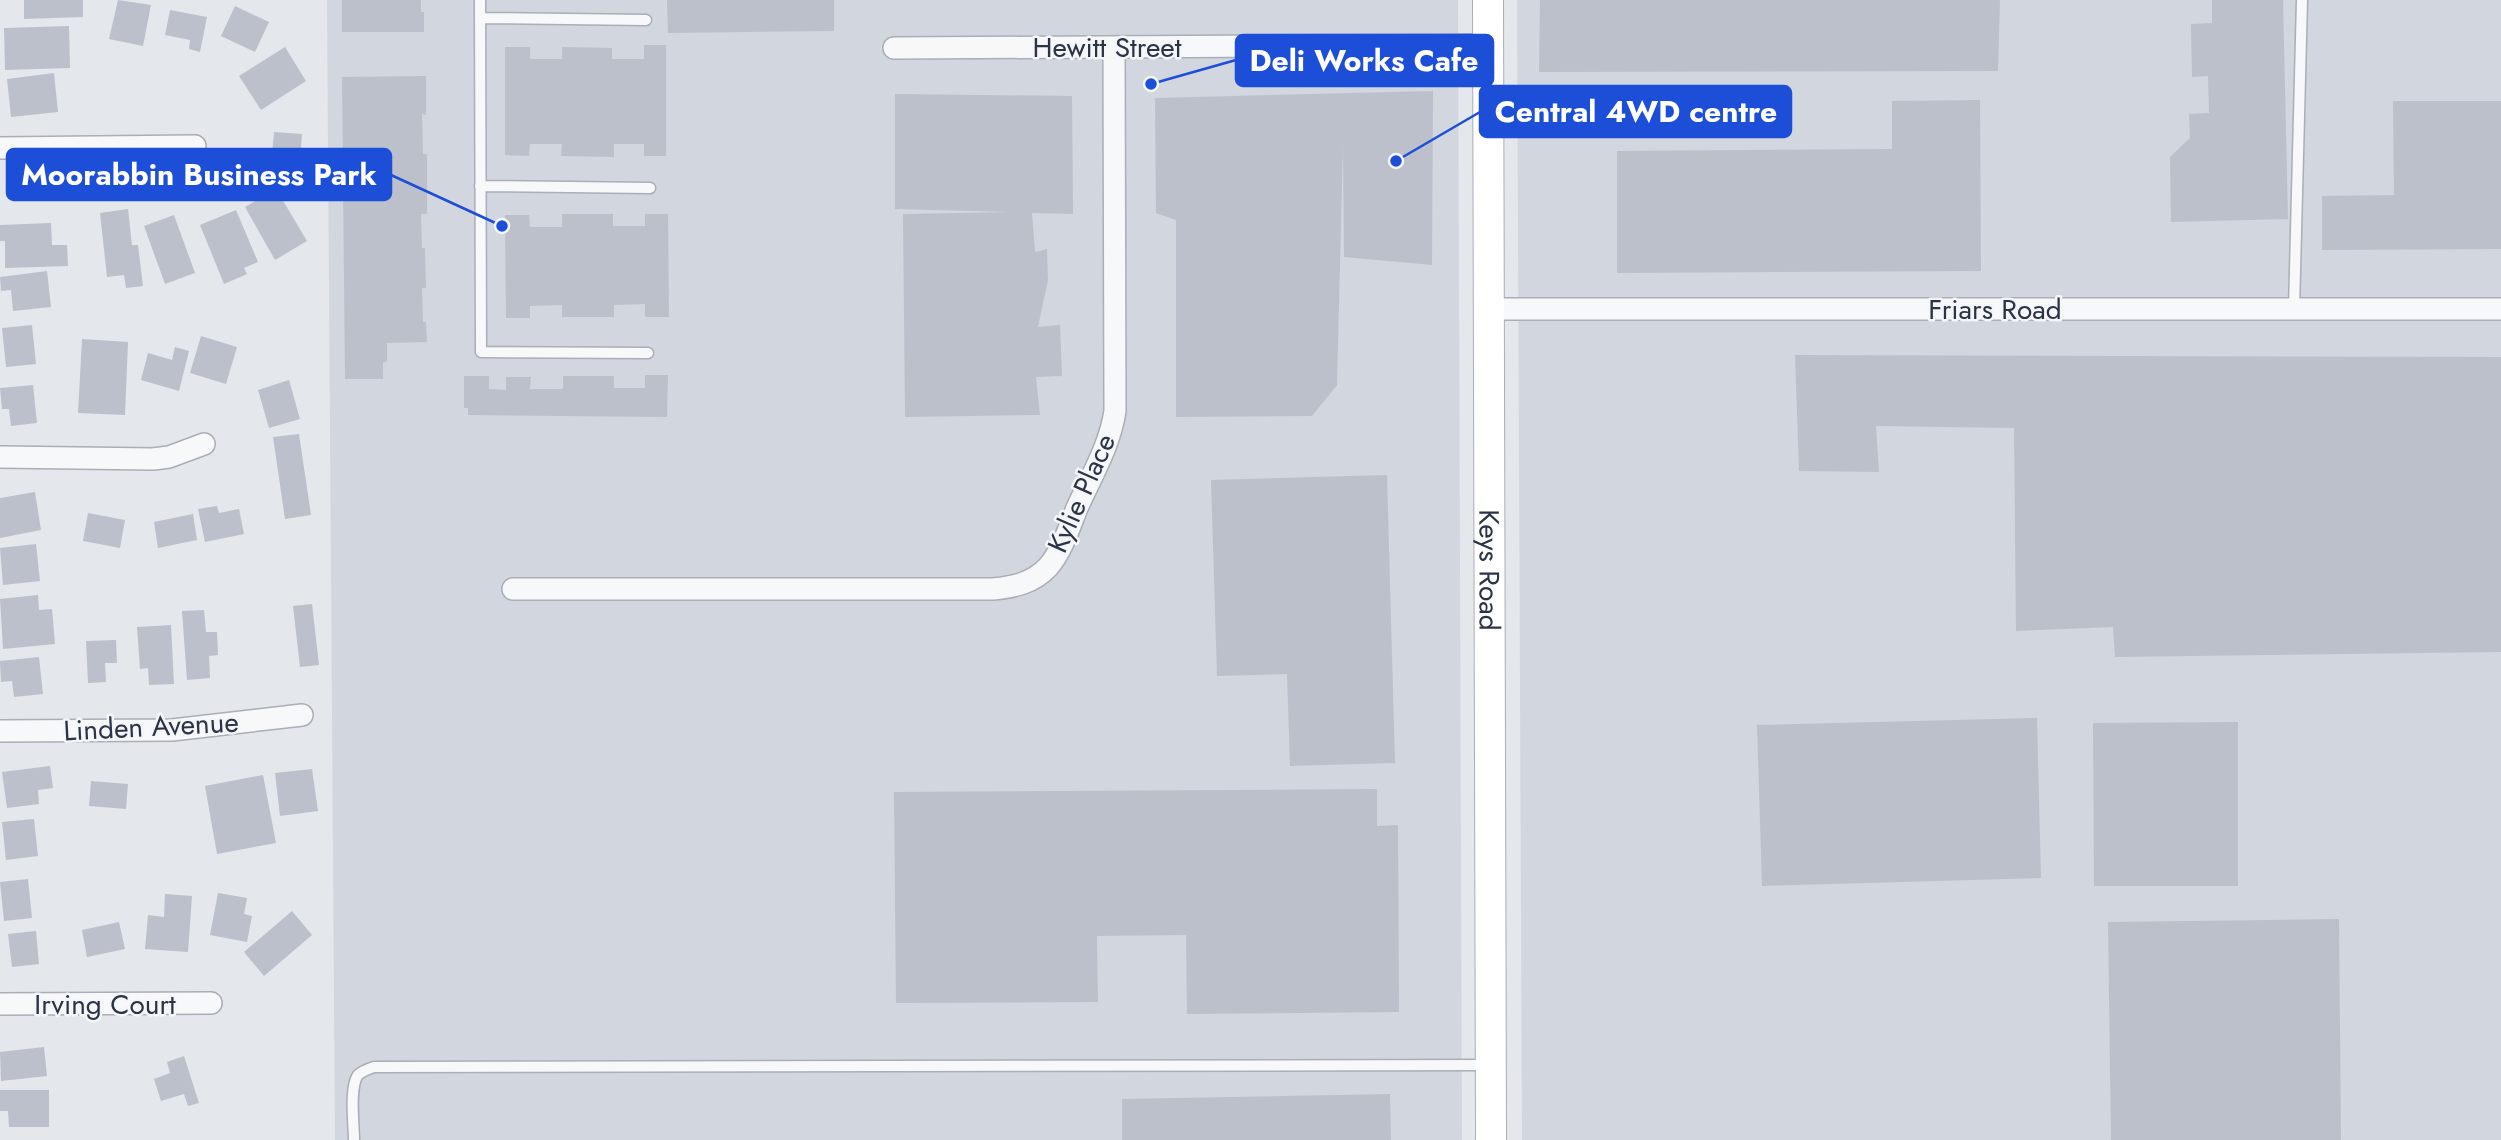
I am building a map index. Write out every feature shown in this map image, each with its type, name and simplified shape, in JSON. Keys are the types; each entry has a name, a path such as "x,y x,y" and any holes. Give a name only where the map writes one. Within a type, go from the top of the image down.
{"street":[{"name":"Keys Road","path":"1488,0 1491,1140"},
{"name":"Hewitt Street","path":"894,48 1488,45"},
{"name":"Kylie Place","path":"513,589 993,589 1016,587 1047,568 1059,551 1107,440 1115,411 1114,47"},
{"path":"0,148 195,146"},
{"name":"Friars Road","path":"1489,309 2501,309"},
{"path":"0,457 153,459 169,457 204,444"},
{"name":"Linden Avenue","path":"0,732 172,730 302,715"},
{"name":"Irving Court","path":"0,1004 211,1003"}],"lane":[{"path":"480,0 481,352 648,353"},
{"path":"2294,309 2302,0"},
{"path":"480,18 646,20"},
{"path":"480,186 650,188"},
{"path":"354,1140 356,1079 374,1067 1491,1065"}],"shaded area":[{"path":"327,0 1458,0 1462,1140 335,1140"},
{"path":"1517,0 2501,0 2501,1140 1522,1140"}],"building":[{"path":"24,0 83,0 83,17 24,19"},
{"path":"118,0 151,5 143,46 109,39"},
{"path":"342,0 421,0 424,32 342,32"},
{"path":"667,0 834,0 834,31 668,33"},
{"path":"1540,0 2000,0 1998,71 1539,72"},
{"path":"2212,0 2283,0 2288,219 2171,222 2170,157 2190,138 2189,114 2209,113 2208,76 2192,77 2191,24 2212,23"},
{"path":"235,6 269,22 255,52 221,36"},
{"path":"170,10 207,17 200,52 189,49 190,40 165,35"},
{"path":"69,26 70,68 5,70 4,28"},
{"path":"644,45 666,45 666,156 644,156 644,144 614,144 614,157 561,156 562,144 530,144 529,156 505,155 505,47 530,47 530,59 562,59 562,47 612,48 612,59 644,59"},
{"path":"285,47 306,81 261,110 239,76"},
{"path":"54,73 58,112 11,117 7,79"},
{"path":"426,76 426,115 422,114 423,154 427,154 427,214 421,214 426,288 422,288 423,322 426,322 427,342 387,343 383,379 345,379 342,77"},
{"path":"1433,91 1432,265 1344,257 1343,145 1337,385 1312,416 1176,417 1176,220 1156,213 1155,98"},
{"path":"895,94 1072,96 1073,214 1032,213 1035,252 1047,249 1048,280 1038,327 1060,325 1062,376 1036,377 1040,415 905,417 903,214 1011,212 895,209"},
{"path":"1980,100 1981,271 1617,273 1617,151 1892,149 1892,101"},
{"path":"2393,101 2501,101 2501,249 2322,250 2322,196 2394,195"},
{"path":"274,132 302,134 299,173 261,170 262,154 272,155"},
{"path":"276,189 307,241 275,260 245,207"},
{"path":"128,209 132,245 138,245 143,286 126,288 124,275 107,277 100,213"},
{"path":"236,210 258,262 244,268 247,274 224,284 200,225"},
{"path":"562,214 613,214 613,226 645,226 645,214 668,214 669,317 645,317 645,304 614,305 614,317 562,317 562,305 530,306 530,318 506,318 505,215 529,215 530,227 562,227"},
{"path":"174,215 195,273 165,284 144,226"},
{"path":"51,223 52,245 67,245 68,266 5,268 5,241 0,241 0,225"},
{"path":"47,271 51,307 13,311 11,290 1,291 0,277"},
{"path":"32,325 36,364 6,367 2,328"},
{"path":"201,336 237,347 226,384 190,373"},
{"path":"82,339 128,342 125,415 78,413"},
{"path":"175,347 189,351 179,391 141,380 148,353 172,360"},
{"path":"1795,355 2501,357 2501,652 2115,657 2113,627 2016,631 2014,428 1876,426 1879,472 1799,471"},
{"path":"645,375 668,375 667,417 468,415 468,408 464,408 464,376 489,376 489,389 506,390 506,377 531,377 530,389 563,389 563,376 614,376 614,388 645,388"},
{"path":"289,380 300,419 269,428 258,390"},
{"path":"33,385 37,423 11,426 9,409 2,409 0,388"},
{"path":"299,434 311,515 285,519 273,437"},
{"path":"1387,475 1395,763 1290,766 1287,674 1217,676 1211,480"},
{"path":"35,492 41,530 0,538 0,498"},
{"path":"217,506 219,513 239,509 244,534 205,542 198,509"},
{"path":"88,513 125,520 120,548 83,541"},
{"path":"193,514 197,540 158,548 154,522"},
{"path":"36,544 40,581 3,585 0,548"},
{"path":"38,595 39,610 52,609 55,644 3,649 0,599"},
{"path":"312,604 319,665 300,667 293,606"},
{"path":"204,610 206,632 217,632 218,655 209,656 210,678 187,680 182,611"},
{"path":"171,625 174,684 149,685 148,668 140,669 137,627"},
{"path":"116,640 117,663 105,663 106,682 88,683 86,641"},
{"path":"39,657 43,694 14,697 12,681 1,682 0,661"},
{"path":"2037,718 2041,878 1762,886 1757,725"},
{"path":"2238,722 2238,886 2094,886 2093,723"},
{"path":"50,766 53,788 38,790 39,804 7,808 2,772"},
{"path":"312,769 318,811 280,816 275,773"},
{"path":"263,775 276,843 217,854 205,786"},
{"path":"91,781 128,784 126,809 89,806"},
{"path":"1377,789 1377,826 1398,825 1399,1012 1187,1014 1186,935 1097,936 1098,1002 896,1003 894,792"},
{"path":"34,819 38,856 6,860 2,822"},
{"path":"28,879 32,918 4,921 0,882"},
{"path":"218,893 247,898 244,914 252,916 247,942 210,935"},
{"path":"165,894 192,896 188,952 145,949 148,915 164,917"},
{"path":"292,911 312,935 264,976 244,952"},
{"path":"2339,919 2341,1140 2111,1140 2108,922"},
{"path":"119,922 125,949 87,957 82,930"},
{"path":"36,931 39,964 12,967 8,934"},
{"path":"44,1047 47,1076 1,1081 0,1052"},
{"path":"184,1056 199,1103 188,1106 184,1094 161,1101 154,1079 170,1073 167,1062"},
{"path":"0,1090 49,1090 49,1127 9,1127 8,1111 0,1111"},
{"path":"1390,1094 1391,1140 1122,1140 1122,1099"}],"place":[{"name":"Deli Works Cafe","path":"1151,84"},
{"name":"Central 4WD centre","path":"1396,161"},
{"name":"Moorabbin Business Park","path":"502,226"}]}
